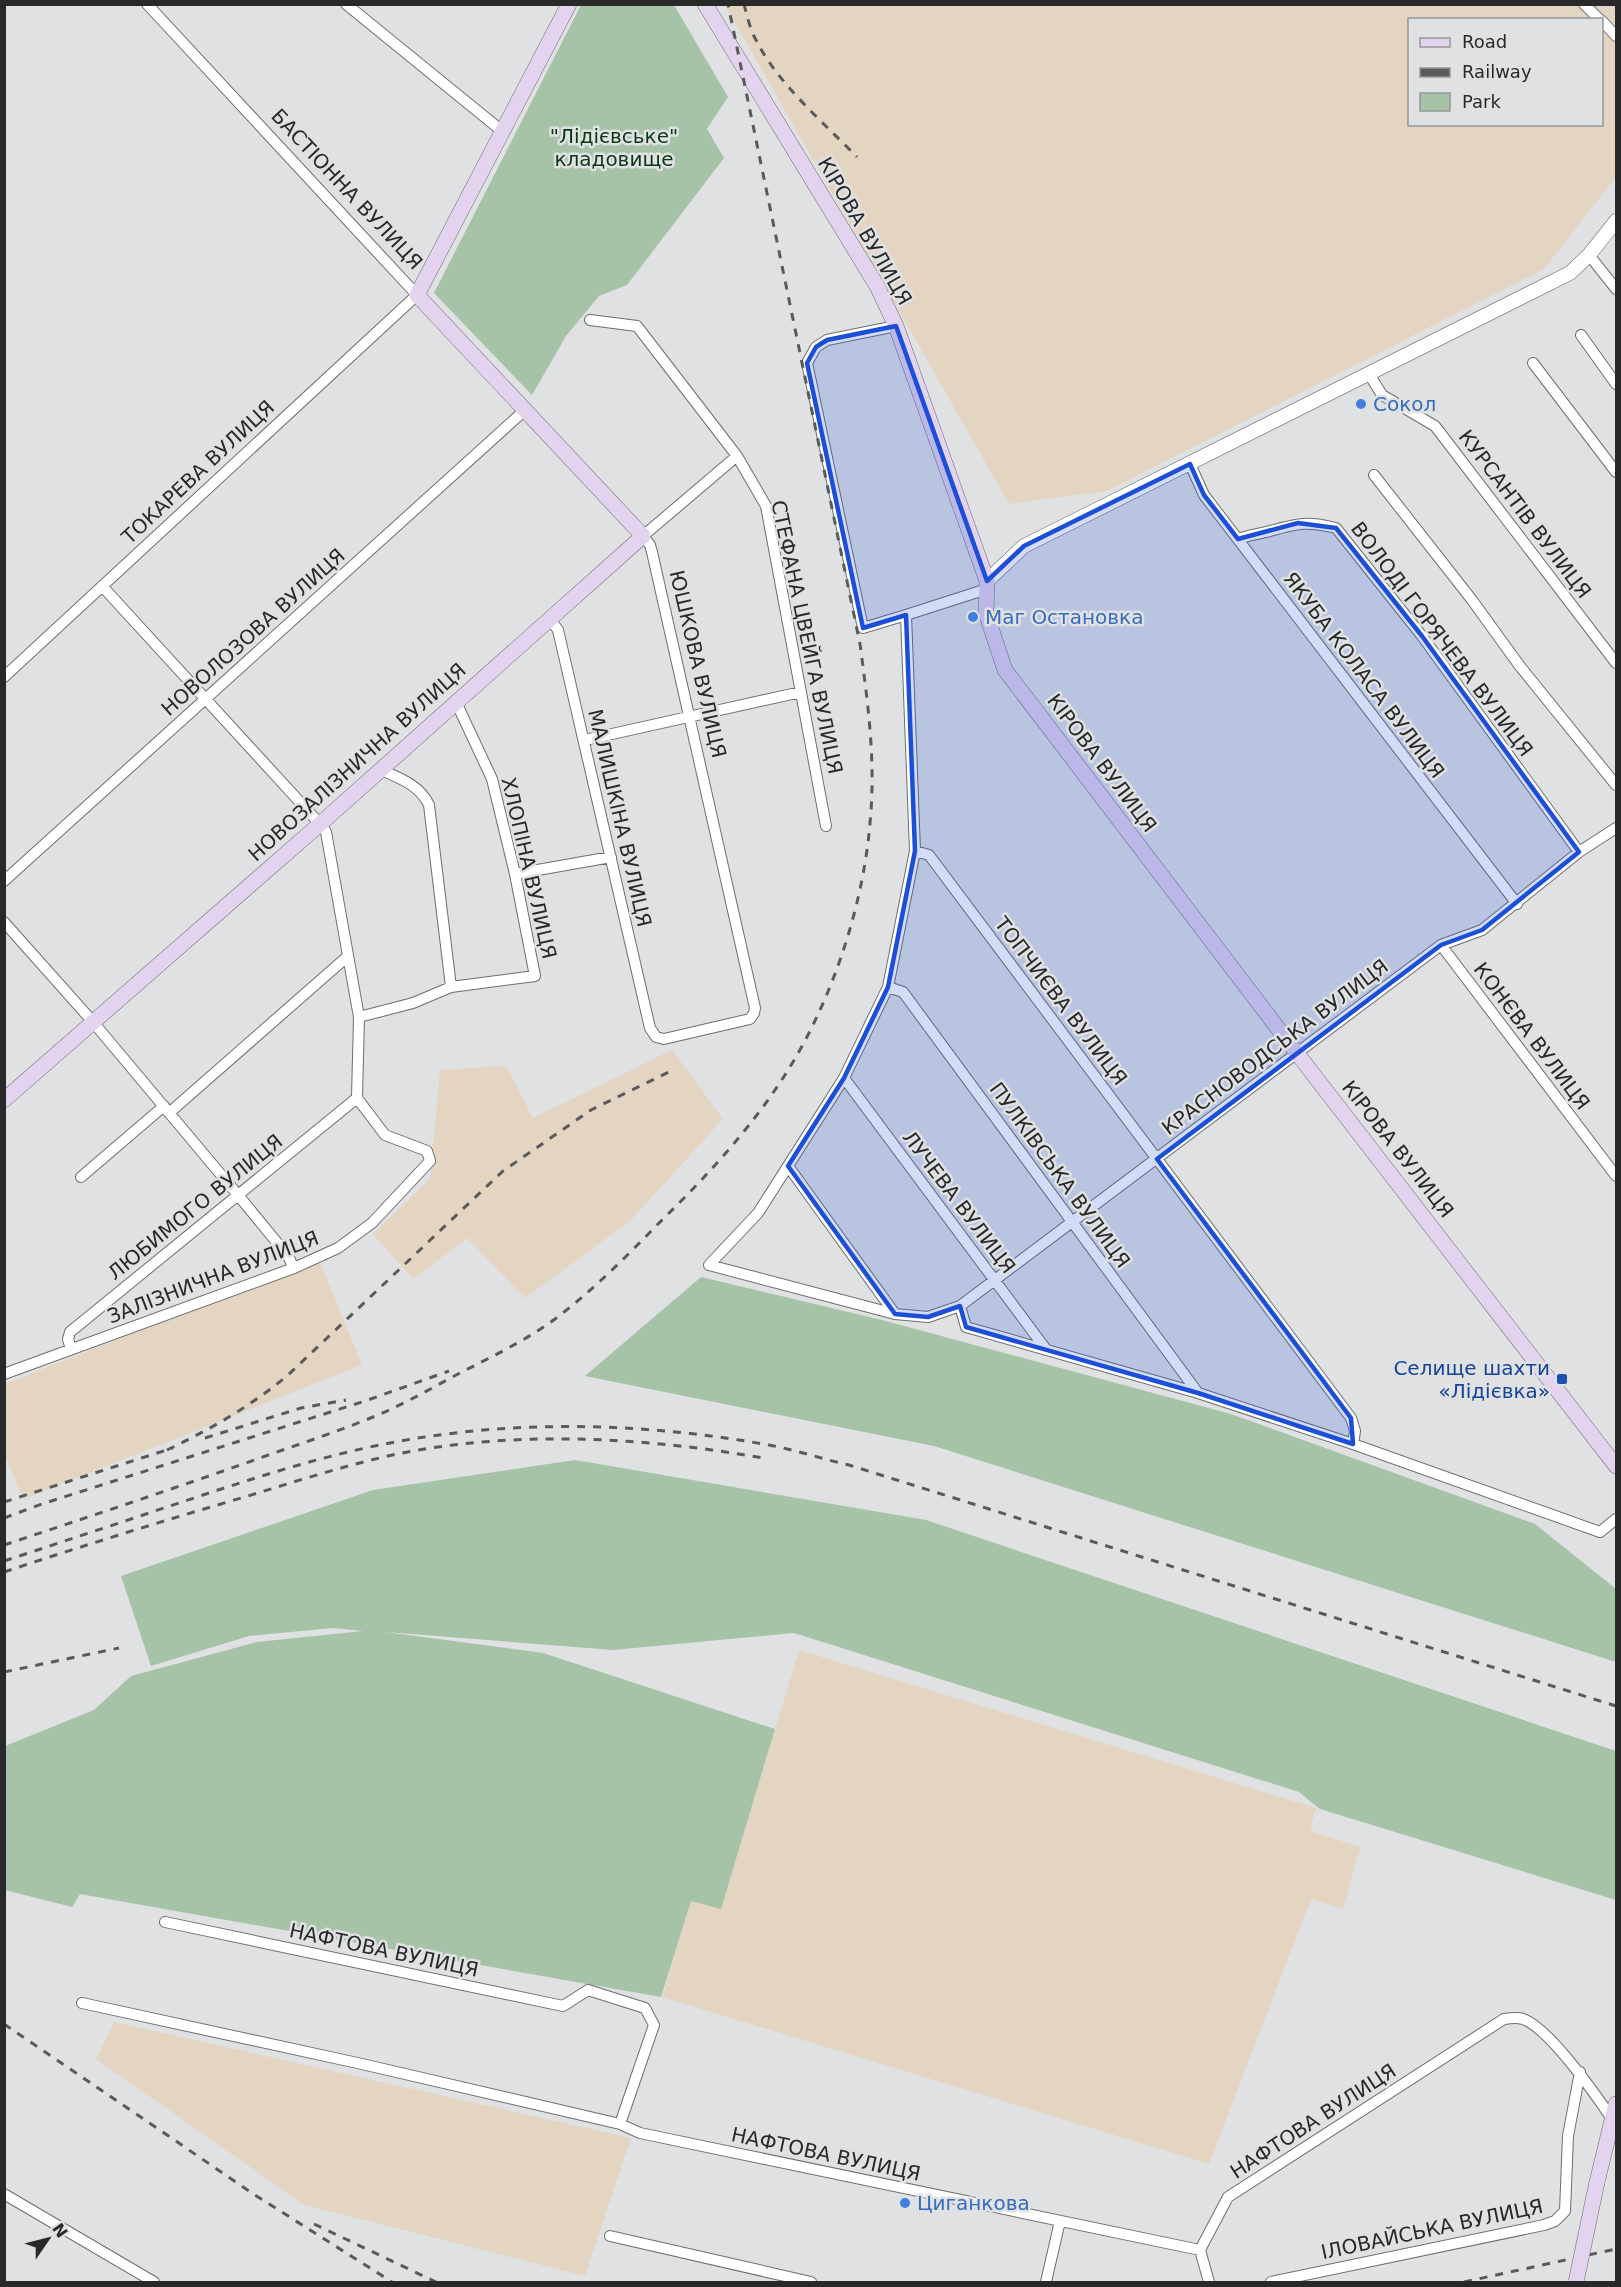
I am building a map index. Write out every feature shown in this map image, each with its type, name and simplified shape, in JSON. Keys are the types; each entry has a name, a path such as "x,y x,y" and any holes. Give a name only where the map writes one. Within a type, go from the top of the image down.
{"main road":[{"name":"БАСТІОННА ВУЛИЦЯ","path":"417,295 569,4"},
{"name":"КІРОВА ВУЛИЦЯ","path":"705,4 877,286 896,326 987,585 986,613 1005,670 1296,1052 1617,1466"},
{"name":"ЮШКОВА ВУЛИЦЯ","path":"417,295 643,536"},
{"name":"НОВОЗАЛІЗНИЧНА ВУЛИЦЯ","path":"4,1100 320,824 643,536"},
{"path":"1576,2283 1614,2111"}],"street":[{"name":"БАСТІОННА ВУЛИЦЯ","path":"147,4 417,295"},
{"path":"346,4 502,131"},
{"path":"1584,4 1599,18"},
{"path":"1603,22 1617,36"},
{"path":"896,326 827,340 816,347 807,363 862,628 906,615 987,585 1024,546 1562,278 1589,255 1617,221"},
{"path":"1589,255 1617,289"},
{"name":"ТОКАРЕВА ВУЛИЦЯ","path":"4,677 417,295"},
{"name":"СТЕФАНА ЦВЕЙГА ВУЛИЦЯ","path":"590,320 637,326 737,456 766,506 826,826"},
{"path":"1581,335 1617,384"},
{"path":"1533,363 1617,472"},
{"name":"КУРСАНТІВ ВУЛИЦЯ","path":"1369,374 1382,395 1435,426 1617,663"},
{"name":"НОВОЛОЗОВА ВУЛИЦЯ","path":"4,881 525,410"},
{"name":"НОВОЗАЛІЗНИЧНА ВУЛИЦЯ","path":"643,536 737,456"},
{"name":"ЯКУБА КОЛАСА ВУЛИЦЯ","path":"1190,464 1204,495 1516,904"},
{"path":"1374,476 1472,600 1519,665 1617,785"},
{"name":"ВОЛОДІ ГОРЯЧЕВА ВУЛИЦЯ","path":"1238,539 1298,523 1316,523 1336,528 1422,636 1579,852"},
{"name":"ЮШКОВА ВУЛИЦЯ","path":"643,536 650,545 754,1013 746,1020 664,1039 656,1037 650,1028"},
{"path":"102,586 320,824 329,842 359,1017 357,1098"},
{"path":"895,1314 789,1166 843,1078 888,987 915,851 906,615"},
{"name":"МАЛИШКІНА ВУЛИЦЯ","path":"550,619 558,630 585,740 650,1028"},
{"path":"585,740 801,692"},
{"name":"ХЛОПІНА ВУЛИЦЯ","path":"451,987 535,976 515,874 492,779 456,702"},
{"path":"359,1017 413,1003 451,987 429,806 424,794 414,786 380,769"},
{"name":"КРАСНОВОДСЬКА ВУЛИЦЯ","path":"789,1166 758,1213 709,1265 895,1314 928,1317 960,1306 1441,945 1482,930 1579,852 1617,828"},
{"name":"ТОПЧИЄВА ВУЛИЦЯ","path":"915,851 929,855 1351,1418 1355,1431 1353,1444"},
{"path":"515,874 611,857"},
{"path":"4,922 167,1110 288,1256 294,1268"},
{"name":"КОНЄВА ВУЛИЦЯ","path":"1441,945 1617,1176"},
{"path":"81,1177 167,1110 348,956"},
{"name":"ПУЛКІВСЬКА ВУЛИЦЯ","path":"888,987 903,992 1198,1393"},
{"name":"ЛУЧЕВА ВУЛИЦЯ","path":"843,1078 1045,1348"},
{"name":"ЗАЛІЗНИЧНА ВУЛИЦЯ","path":"4,1374 294,1268 338,1248 372,1223 430,1161 427,1151 385,1136 357,1098"},
{"name":"ЛЮБИМОГО ВУЛИЦЯ","path":"71,1349 68,1339 70,1332 357,1098"},
{"path":"960,1306 966,1327 1198,1393 1353,1444 1600,1532 1617,1520"},
{"name":"НАФТОВА ВУЛИЦЯ","path":"165,1922 563,2006 588,1990 645,2008 654,2025 620,2124"},
{"name":"НАФТОВА ВУЛИЦЯ","path":"82,2003 362,2064 620,2124 640,2133 1200,2250 1228,2197 1504,2019 1521,2018 1534,2025 1614,2111"},
{"name":"ІЛОВАЙСЬКА ВУЛИЦЯ","path":"1271,2283 1533,2228 1555,2221 1564,2211 1568,2136 1580,2072"},
{"path":"4,2194 154,2283"},
{"path":"1047,2283 1060,2221"},
{"path":"610,2236 811,2283"},
{"path":"1200,2250 1209,2283"}],"highlighted area":[{"path":"896,326 987,581 1024,546 1190,464 1204,495 1238,539 1298,523 1336,528 1422,636 1579,852 1482,930 1441,945 1157,1159 1351,1418 1353,1444 1198,1393 966,1327 960,1306 928,1317 895,1314 788,1166 844,1078 888,987 915,851 906,615 863,628 807,363 816,347 827,340"}],"shaded area":[{"path":"725,5 1616,5 1616,177 1544,269 1107,491 1009,504"},
{"path":"672,1050 723,1119 631,1220 525,1298 467,1238 413,1279 373,1234 430,1179 440,1070 506,1066 533,1118"},
{"path":"319,1259 362,1365 23,1499 5,1455 5,1384"},
{"path":"799,1650 1316,1808 1310,1831 1360,1847 1343,1909 1311,1899 1209,2164 662,1997 691,1900 721,1909"},
{"path":"114,2022 631,2138 585,2276 304,2205 96,2059"}],"green space":[{"name":"\"Лідієвське\" кладовище","path":"581,5 674,5 728,97 707,129 724,158 627,285 599,296 566,336 532,395 434,293"},
{"path":"701,1277 882,1320 1231,1414 1535,1524 1616,1589 1616,1662 934,1446 585,1376"},
{"path":"575,1460 926,1520 1616,1751 1616,1900 1320,1809 1299,1792 794,1633 613,1650 385,1632 543,1653 775,1729 721,1909 691,1901 661,1997 80,1894 72,1907 5,1890 5,1746 94,1710 131,1676 257,1642 363,1631 333,1628 249,1636 151,1666 121,1576 373,1490"}],"railway":[{"path":"4,1545 207,1477 378,1415 544,1327 608,1274 724,1155 783,1078 815,1020 842,956 860,889 872,800 870,733 860,644 728,4"},
{"path":"744,4 754,36 776,72 802,102 857,157"},
{"path":"167,1450 230,1416 260,1397 288,1375 503,1171 591,1110 671,1071"},
{"path":"4,1518 365,1401 449,1371"},
{"path":"205,1438 301,1408 346,1400"},
{"path":"4,1561 263,1476 342,1453 395,1442 488,1430 535,1427 629,1428 676,1432 769,1445 849,1465 1616,1706"},
{"path":"4,1572 359,1463 442,1446 533,1439 580,1439 672,1445 763,1458"},
{"path":"4,1502 173,1448"},
{"path":"4,1672 119,1648"},
{"path":"4,2024 255,2195 392,2282"},
{"path":"314,2224 436,2282"},
{"path":"1464,2282 1616,2249"}],"place":[{"name":"Сокол","path":"1361,404"},
{"name":"Маг Остановка","path":"973,617"},
{"name":"Селище шахти «Лідієвка»","path":"1562,1379"},
{"name":"Циганкова","path":"905,2203"}]}
